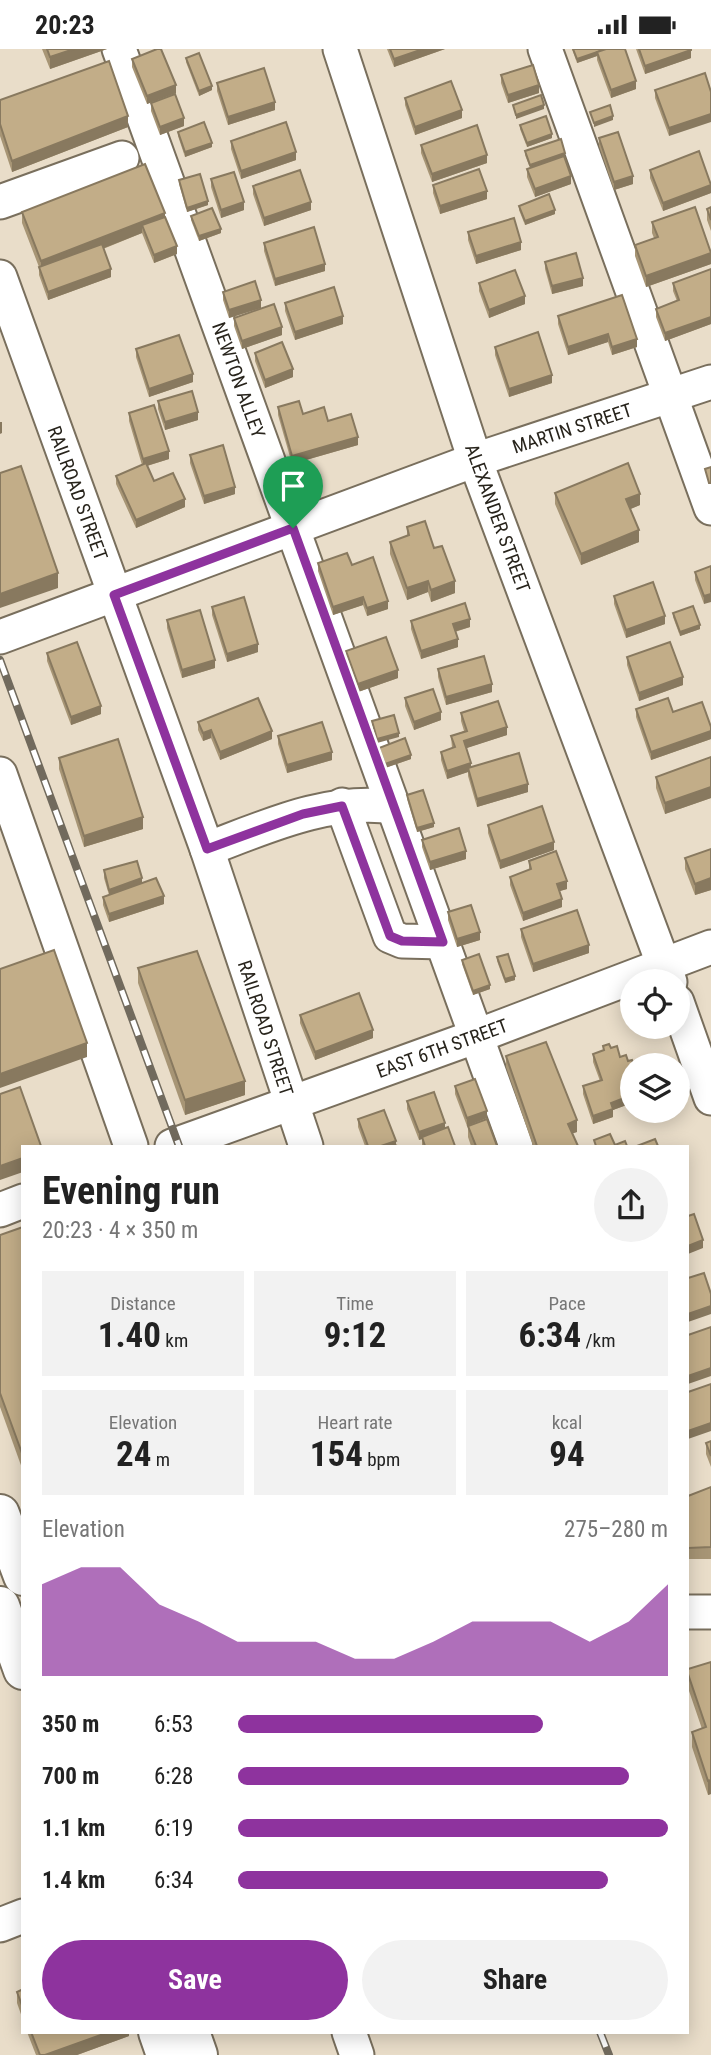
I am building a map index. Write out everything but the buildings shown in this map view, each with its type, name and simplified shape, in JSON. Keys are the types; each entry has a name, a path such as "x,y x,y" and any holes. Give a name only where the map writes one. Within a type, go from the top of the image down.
{"main road":[{"path":"0,1514 21,1571"},
{"path":"0,1606 21,1664"},
{"path":"159,2034 166,2055"},
{"path":"191,2034 198,2055"}],"street":[{"name":"NEWTON ALLEY","path":"119,49 516,1145"},
{"name":"ALEXANDER STREET","path":"340,49 475,460 666,969"},
{"path":"545,49 711,508"},
{"path":"0,202 122,158"},
{"name":"RAILROAD STREET","path":"0,277 207,849 306,1145"},
{"name":"MARTIN STREET","path":"0,637 475,460 711,382"},
{"path":"0,774 131,1145"},
{"path":"207,849 303,814 371,803 394,807"},
{"path":"342,806 390,936 402,941 443,942"},
{"name":"EAST 6TH STREET","path":"674,969 711,947"},
{"name":"EAST 6TH STREET","path":"175,1145 477,1036 620,989"},
{"path":"690,1039 711,1098"},
{"path":"0,1210 21,1202"},
{"path":"689,1612 711,1612"},
{"path":"0,1925 21,1917"},
{"path":"350,2034 357,2055"}],"railway":[{"path":"0,660 179,1145"},
{"path":"601,2034 609,2055"}],"route":[{"path":"293,528 443,942 402,941 390,936 342,806 303,814 207,849 114,595 293,528"}]}
